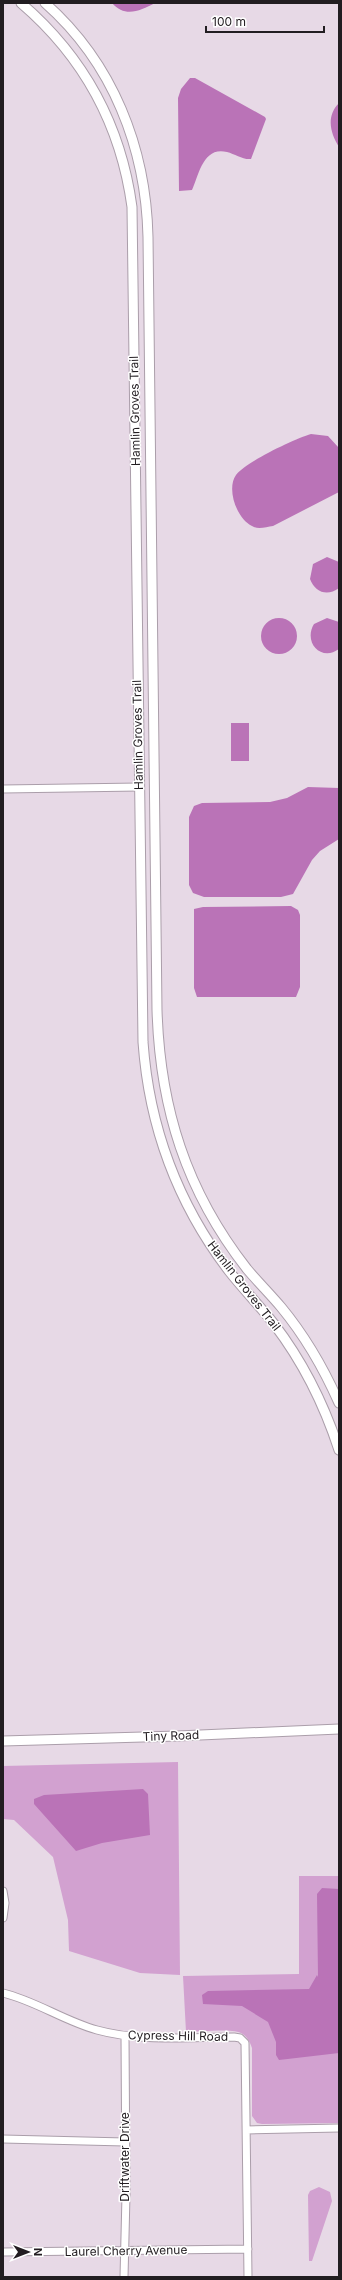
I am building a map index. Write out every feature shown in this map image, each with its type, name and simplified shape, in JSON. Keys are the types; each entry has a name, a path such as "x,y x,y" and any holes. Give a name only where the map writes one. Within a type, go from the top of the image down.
{"street":[{"name":"Hamlin Groves Trail","path":"21,3 47,27 79,64 102,104 117,138 126,173 132,207 143,1042 148,1082 156,1125 168,1162 183,1196 204,1234 229,1271 271,1321 297,1358 317,1393 339,1450"},
{"name":"Hamlin Groves Trail","path":"46,3 76,34 97,63 114,93 137,150 146,191 149,308 158,1041 161,1070 169,1113 182,1155 198,1192 215,1223 235,1252 300,1333 325,1375 339,1404"},
{"path":"134,308 149,308"},
{"path":"3,789 154,786"},
{"path":"143,1042 158,1041"},
{"name":"Tiny Road","path":"3,1740 178,1736 339,1729"},
{"path":"3,1891 5,1903 3,1918"},
{"name":"Cypress Hill Road","path":"3,1994 36,2005 73,2022 124,2036 240,2038 245,2043 247,2051 248,2277"},
{"name":"Driftwater Drive","path":"124,2036 126,2142 124,2277"},
{"path":"247,2130 339,2128"},
{"path":"3,2139 51,2142 126,2142"},
{"name":"Laurel Cherry Avenue","path":"3,2252 124,2252 248,2249"}],"shaded area":[{"path":"112,3 155,3 133,12 127,12 117,8"},
{"path":"190,78 195,78 265,117 266,119 251,159 242,158 227,152 219,151 212,153 203,163 192,190 179,191 178,98 181,89"},
{"path":"339,103 339,147 333,136 331,119 332,113"},
{"path":"311,434 328,436 339,448 339,492 273,526 257,528 252,526 242,517 235,503 232,488 236,475 260,458 282,446"},
{"path":"327,557 339,562 339,588 335,591 326,593 318,590 310,579 313,564"},
{"path":"279,618 292,623 297,636 292,649 279,654 266,649 261,636 266,623"},
{"path":"327,618 339,622 339,649 326,653 320,652 312,643 311,631 314,624"},
{"path":"231,723 249,723 249,761 231,761"},
{"path":"308,787 339,788 339,839 320,851 312,860 293,894 281,897 204,897 193,893 189,885 189,817 194,806 202,803 270,802 287,798"},
{"path":"291,906 298,910 300,915 300,987 296,997 197,997 194,988 194,909 203,907"},
{"path":"178,1762 180,1975 140,1973 69,1951 68,1920 53,1857 14,1820 3,1819 3,1766"},
{"path":"143,1789 148,1794 150,1835 102,1843 76,1851 34,1804 34,1799 44,1795"},
{"path":"299,1876 339,1876 339,2123 262,2124 257,2123 252,2116 252,2048 247,2037 241,2033 222,2030 186,2032 183,1976 299,1974"},
{"path":"322,1888 339,1889 339,2053 279,2060 276,2055 276,2042 268,2022 242,2006 203,2004 202,1995 208,1991 309,1989 317,1975 318,1977 317,1894"},
{"path":"319,2187 330,2192 332,2201 312,2261 309,2261 308,2195 310,2191"}]}
